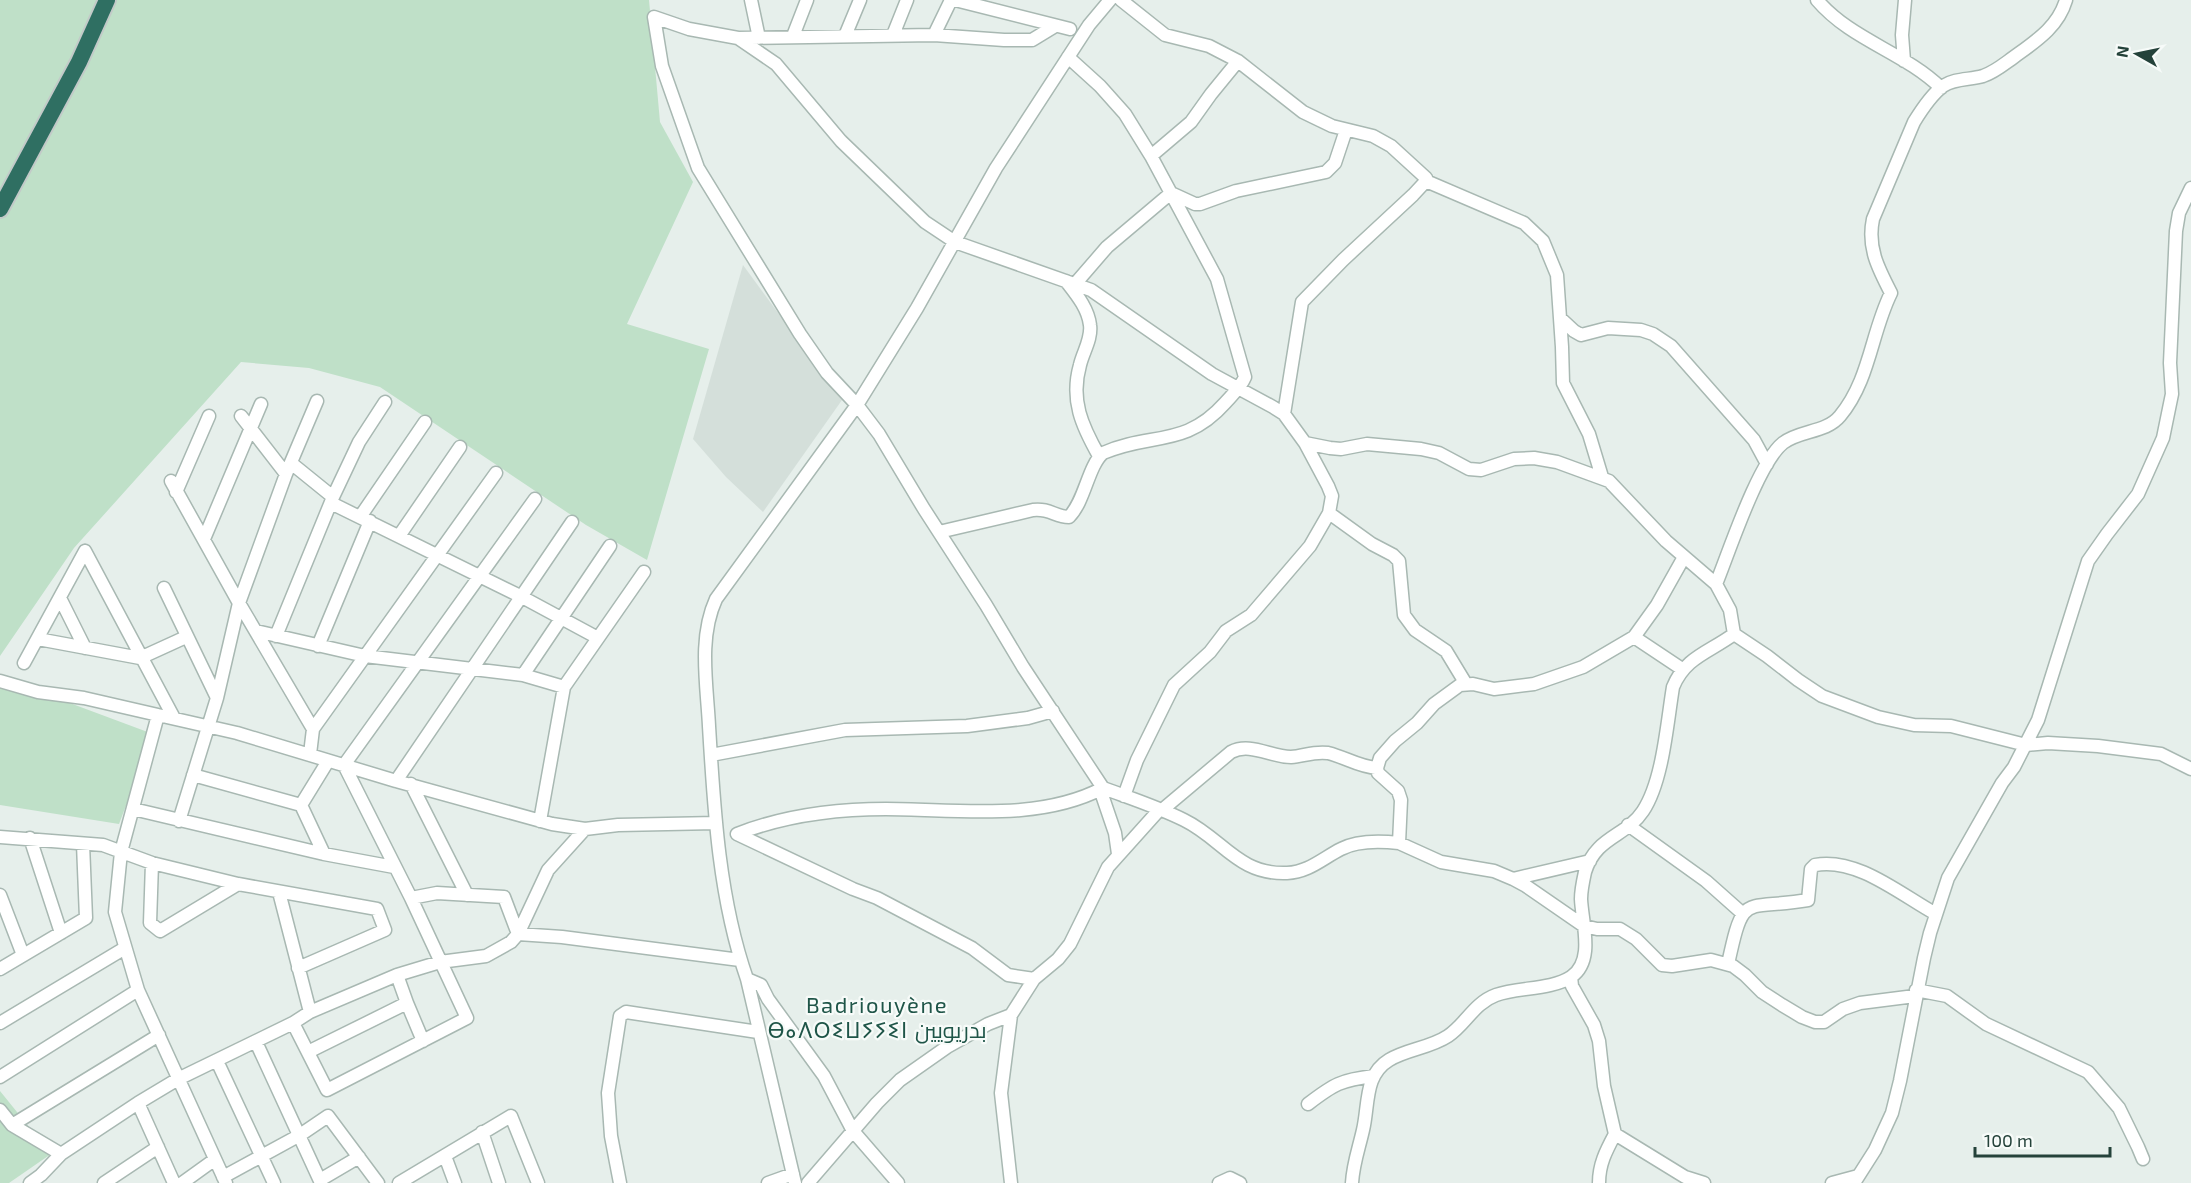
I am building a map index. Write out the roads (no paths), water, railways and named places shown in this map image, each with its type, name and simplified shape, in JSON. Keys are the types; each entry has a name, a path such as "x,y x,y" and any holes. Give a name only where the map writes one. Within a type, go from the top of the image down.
{"highway":[{"path":"0,209 79,62 107,0"}],"street":[{"path":"759,38 752,6 760,0"},
{"path":"793,36 807,0"},
{"path":"845,36 860,0"},
{"path":"893,35 908,0"},
{"path":"934,35 953,0 995,5 1070,29"},
{"path":"768,1183 794,1178 747,979 740,960 718,838 705,664 710,612 716,599 857,405 1035,105 1089,25 1110,0"},
{"path":"1121,0 1166,35 1209,46 1238,61 1303,112 1346,130 1364,133 1391,146 1425,176 1426,181"},
{"path":"1817,0 1843,25 1926,74 1941,88"},
{"path":"1904,61 1902,35 1905,0"},
{"path":"1716,584 1747,506 1767,464 1781,444 1834,422 1857,389 1874,346 1880,317 1891,293 1874,260 1870,233 1873,219 1922,108 1941,88 1998,69 2048,31 2058,19 2066,0"},
{"path":"1055,26 1032,40 934,35 738,38 697,31 654,17 662,66 698,168 800,334 827,373 857,405 879,434 1023,667 1102,788 1115,833 1118,854"},
{"path":"738,38 776,64 841,141 925,222 955,242 1091,290 1161,340 1237,389 1273,406 1284,414 1305,443 1328,486 1332,496 1329,513 1310,546 1251,615 1226,631 1210,652 1174,685 1137,760 1124,796"},
{"path":"939,532 1033,510 1046,509 1069,517 1074,511 1099,456 1107,451 1188,432 1214,416 1243,381 1244,371 1217,279 1171,193 1125,114 1100,86 1068,57"},
{"path":"1151,156 1191,122 1238,61"},
{"path":"1171,193 1194,204 1200,204 1236,191 1326,172 1335,163 1346,130"},
{"path":"1426,181 1524,223 1534,231 1546,247 1557,274 1563,382 1589,434 1602,477"},
{"path":"1284,414 1302,302 1426,181"},
{"path":"1832,1183 1856,1180 1875,1150 1892,1113 1916,993 1936,914 1948,878 2026,745 2046,696 2088,561 2138,494 2163,438 2172,394 2170,363 2176,231 2179,213 2191,188"},
{"path":"1071,283 1107,248 1171,193"},
{"path":"1071,283 1085,309 1090,326 1075,393 1081,421 1099,456"},
{"path":"1560,318 1574,332 1581,334 1608,328 1641,330 1653,334 1671,346 1754,440 1767,464"},
{"path":"179,821 217,698 239,603 288,468 317,401"},
{"path":"276,636 332,500 359,442 385,402"},
{"path":"204,540 261,404"},
{"path":"209,416 174,487 313,729"},
{"path":"241,416 288,468 332,500 598,638"},
{"path":"318,646 365,519 425,422"},
{"path":"1305,443 1330,448 1375,444 1421,449 1439,453 1469,468 1480,470 1514,459 1534,458 1557,462 1602,477 1609,481 1684,558 1716,584 1730,610 1734,634 1822,696 1898,723 1951,726 2026,745 2048,743 2161,754 2191,769"},
{"path":"399,536 460,447"},
{"path":"310,754 313,729 496,473"},
{"path":"344,765 535,499"},
{"path":"1329,513 1399,561 1404,615 1415,630 1446,651 1466,684"},
{"path":"396,781 572,522"},
{"path":"523,675 610,546"},
{"path":"24,663 85,551 174,718"},
{"path":"1400,843 1401,800 1398,791 1378,773 1377,768 1380,758 1386,751 1434,704 1453,690 1466,684 1494,689 1534,684 1583,667 1634,637 1658,605 1684,558"},
{"path":"540,821 564,687 644,572"},
{"path":"164,588 217,698"},
{"path":"60,598 85,648"},
{"path":"256,631 364,656 523,675 564,687"},
{"path":"1352,1183 1354,1161 1364,1128 1369,1088 1382,1065 1390,1059 1449,1036 1474,1009 1493,996 1511,990 1536,988 1571,977 1581,964 1585,941 1581,898 1585,873 1590,861 1607,839 1628,825 1644,810 1664,749 1673,687 1682,669 1734,634"},
{"path":"38,639 140,658 186,637"},
{"path":"1634,637 1682,669"},
{"path":"0,681 38,692 84,698 174,718 310,754 396,781 540,821 585,830 618,825 716,823"},
{"path":"711,755 845,730 967,726 1028,718 1053,711"},
{"path":"158,715 121,852 115,912 138,990 214,1160 224,1180 328,1116 378,1183"},
{"path":"1011,1183 1001,1093 1011,1015 1034,979 1058,959 1070,944 1098,885 1118,854 1161,809 1232,752 1240,749 1254,749 1286,756 1319,752 1377,768"},
{"path":"301,805 328,761"},
{"path":"293,1023 327,1090 467,1018 411,898 344,765"},
{"path":"193,775 301,805 324,854"},
{"path":"411,784 467,895"},
{"path":"718,838 780,821 837,812 884,809 984,811 1034,808 1065,803 1102,788 1161,809 1202,830 1237,859 1272,873 1300,872 1348,845 1400,843 1441,862 1485,869 1513,879 1584,926 1597,929 1620,929 1636,939 1658,963 1666,966 1711,960 1728,964 1745,975 1762,992 1802,1017 1815,1022 1824,1022 1843,1009 1860,1003 1916,993 1947,996 1986,1024 2088,1072 2119,1108 2143,1159"},
{"path":"134,809 324,854 394,867"},
{"path":"1628,825 1706,881 1742,913"},
{"path":"30,1183 41,1179 61,1154 138,1103 178,1079 256,1042 310,1012 397,975 440,962 486,956 511,942 518,934 548,870 585,830"},
{"path":"737,834 877,898 972,948 1008,975 1034,979"},
{"path":"0,837 103,845 152,863 238,884 377,909 385,930 298,968"},
{"path":"30,838 61,933"},
{"path":"0,969 86,918 83,844"},
{"path":"1513,879 1590,861"},
{"path":"152,863 150,923 160,931 238,884"},
{"path":"1728,964 1734,934 1742,913 1753,906 1808,900 1811,869 1823,863 1837,864 1873,877 1936,914"},
{"path":"279,892 310,1012"},
{"path":"411,898 437,893 504,897 518,934"},
{"path":"0,895 23,955"},
{"path":"518,934 561,936 740,960"},
{"path":"0,1023 124,948"},
{"path":"397,975 423,1041"},
{"path":"1571,977 1572,986 1594,1025 1599,1041 1604,1086 1615,1134 1599,1170 1599,1183"},
{"path":"747,979 760,985 824,1076 853,1131 898,1183"},
{"path":"0,1077 138,990"},
{"path":"308,1052 407,1003"},
{"path":"620,1183 611,1136 608,1093 620,1017 626,1012 758,1032"},
{"path":"808,1183 877,1103 900,1080 923,1063 987,1024 1011,1015"},
{"path":"12,1125 159,1035"},
{"path":"256,1042 321,1181 358,1157"},
{"path":"217,1061 263,1155 274,1183"},
{"path":"1308,1104 1331,1086 1348,1079 1374,1076"},
{"path":"138,1103 174,1183"},
{"path":"0,1110 12,1125 61,1154"},
{"path":"399,1183 412,1179 482,1132 511,1116 538,1183"},
{"path":"482,1132 499,1183"},
{"path":"1615,1134 1685,1177 1704,1183"},
{"path":"104,1183 158,1147"},
{"path":"445,1156 455,1183"},
{"path":"182,1183 214,1160"},
{"path":"1219,1183 1228,1178 1240,1183"}],"district":[{"name":"Badriouyène ⴱⴰⴷⵔⵉⵡⵢⵢⵉⵏ بدريويين","path":"877,1016"}]}
